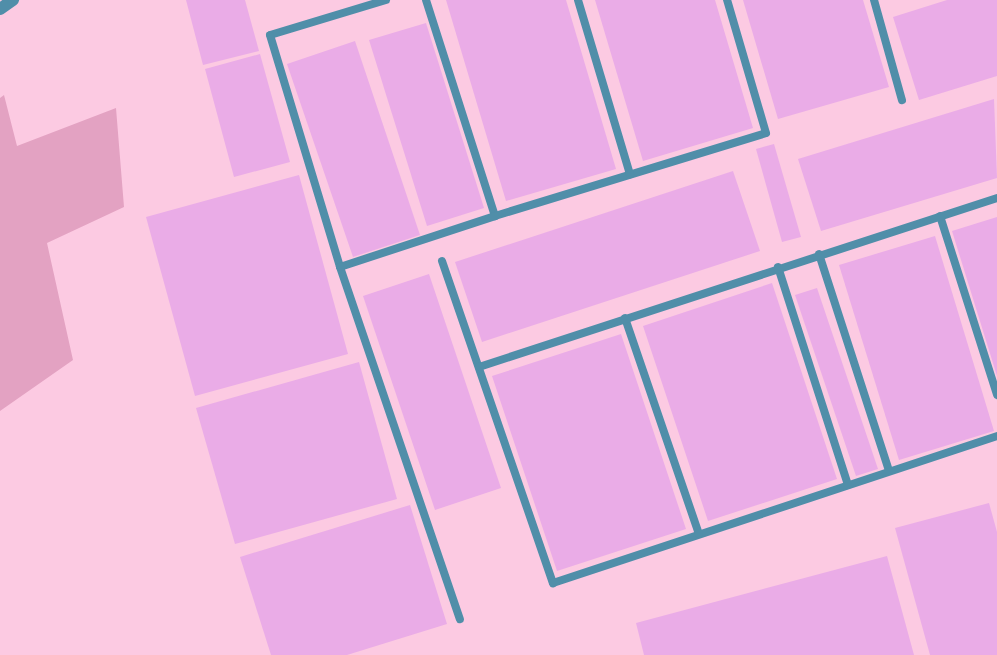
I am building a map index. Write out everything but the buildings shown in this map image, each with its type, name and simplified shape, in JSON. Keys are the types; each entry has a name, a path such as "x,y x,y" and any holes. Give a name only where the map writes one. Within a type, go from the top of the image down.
{"street":[{"path":"0,9 13,0"}],"lane":[{"path":"386,0 270,35 340,267 460,619"},
{"path":"426,0 495,216"},
{"path":"578,0 630,174"},
{"path":"340,267 495,216 766,133 727,0"},
{"path":"874,0 902,100"},
{"path":"479,367 778,267 997,198"},
{"path":"940,216 997,394"},
{"path":"819,254 889,471"},
{"path":"442,261 553,583 997,436"},
{"path":"778,267 848,485"},
{"path":"625,318 699,534"}],"shaded area":[{"path":"4,95 17,146 116,108 124,207 47,243 73,360 0,411 0,98"}]}
